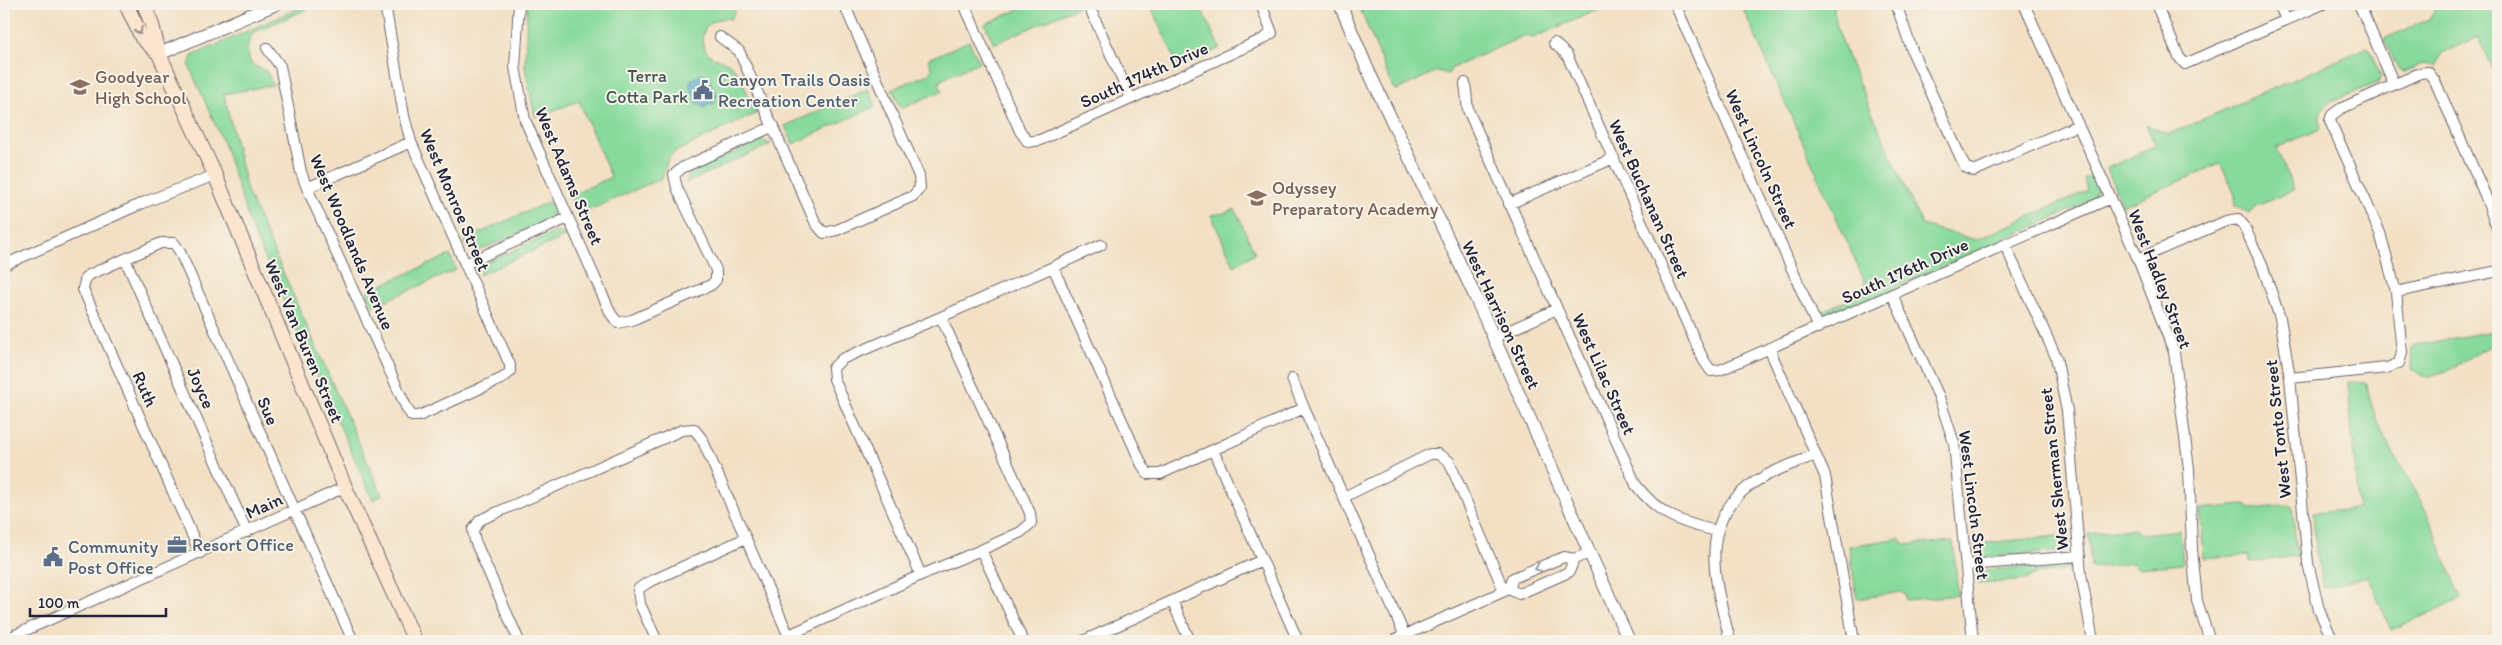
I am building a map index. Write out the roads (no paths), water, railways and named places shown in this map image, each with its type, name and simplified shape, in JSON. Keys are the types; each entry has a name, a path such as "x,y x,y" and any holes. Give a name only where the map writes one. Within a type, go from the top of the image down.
{"main road":[{"name":"West Van Buren Street","path":"126,4 142,38 159,54"},
{"name":"West Van Buren Street","path":"144,4 152,25 159,54 215,175 345,487 415,641"}],"street":[{"path":"159,54 276,4"},
{"name":"West Monroe Street","path":"385,4 411,142 510,365 510,372"},
{"name":"West Adams Street","path":"519,4 514,67 525,120 611,314 618,323 632,320 711,285 716,280 716,270 677,188 674,175 682,168 774,126"},
{"path":"720,37 739,51 816,224 824,233 837,230 913,196 920,188 919,176 844,4"},
{"name":"South 174th Drive","path":"964,4 1020,131 1028,142 1040,140 1263,39 1272,33 1261,4"},
{"path":"1088,4 1131,99"},
{"name":"West Harrison Street","path":"1340,4 1371,77 1493,338 1629,641"},
{"name":"West Lincoln Street","path":"1675,4 1818,328"},
{"path":"1896,4 1913,53 1965,167 1974,171 2078,125"},
{"name":"West Hadley Street","path":"2024,4 2138,259 2174,352 2188,469 2197,601 2210,641"},
{"path":"2156,4 2179,57 2185,64 2323,4"},
{"path":"2279,4 2286,20"},
{"path":"2359,4 2394,84"},
{"name":"West Buchanan Street","path":"1554,44 1566,55 1703,359 1711,371"},
{"name":"West Woodlands Avenue","path":"267,48 280,66 301,172 307,188 412,416 419,416 503,378 510,372"},
{"path":"2290,378 2387,368 2399,363 2402,354 2396,292 2380,233 2330,121 2332,115 2340,109 2420,73 2428,72 2435,81 2485,195 2498,232"},
{"name":"West Lilac Street","path":"1465,83 1468,110 1636,485 1649,501 1666,514 1687,524 1718,531"},
{"path":"307,188 411,142"},
{"path":"1509,204 1614,158"},
{"path":"4,265 144,202 215,175"},
{"name":"South 176th Drive","path":"1711,371 1720,370 1818,328 2111,198"},
{"path":"465,264 568,218"},
{"name":"West Tonto Street","path":"2138,259 2226,220 2238,219 2262,264 2280,318 2290,378 2308,563 2319,610 2333,641"},
{"name":"Sue","path":"125,258 161,243 174,243 179,250 353,641"},
{"path":"921,575 834,379 833,368 842,359 1101,245"},
{"name":"West Sherman Street","path":"2005,245 2056,357 2068,411 2080,556 2088,620 2093,641"},
{"name":"Joyce","path":"125,258 247,532"},
{"name":"Ruth","path":"125,258 91,274 86,278 83,289 200,553"},
{"path":"1053,267 1142,465 1148,474 1160,474 1304,408"},
{"path":"2396,292 2498,271"},
{"name":"West Lincoln Street","path":"1892,294 1939,397 1954,444 1973,641"},
{"path":"1493,338 1557,309"},
{"path":"519,641 475,541 473,530 480,520 682,430 694,429 702,439 790,638 921,575 1020,532 1031,523 1030,513 941,317"},
{"path":"1769,348 1825,476 1832,507 1854,641"},
{"path":"1292,379 1405,636"},
{"path":"1213,450 1298,641"},
{"path":"1344,497 1430,454 1438,454 1449,461 1506,590 1519,594 1569,572 1574,559"},
{"path":"1730,641 1714,572 1713,554 1718,531 1730,504 1750,485 1815,455"},
{"name":"Main","path":"11,639 345,487"},
{"path":"656,641 640,604 638,590 647,583 746,538"},
{"path":"981,550 1023,641"},
{"path":"1392,641 1506,590 1513,578 1564,557 1574,559 1589,553"},
{"path":"1967,565 2080,556"},
{"path":"1083,641 1262,560"},
{"path":"1172,601 1190,641"}],"water":[{"path":"703,74 705,78 708,77 717,96 714,98 715,102 703,108 701,104 698,105 689,85 692,84 690,80"}],"place":[{"name":"Goodyear High School","path":"80,87"},
{"name":"Canyon Trails Oasis Recreation Center","path":"703,90"},
{"name":"Odyssey Preparatory Academy","path":"1257,198"},
{"name":"Resort Office","path":"177,545"},
{"name":"Community Post Office","path":"53,557"}],"park label":[{"name":"Terra Cotta Park","path":"647,86"}]}
